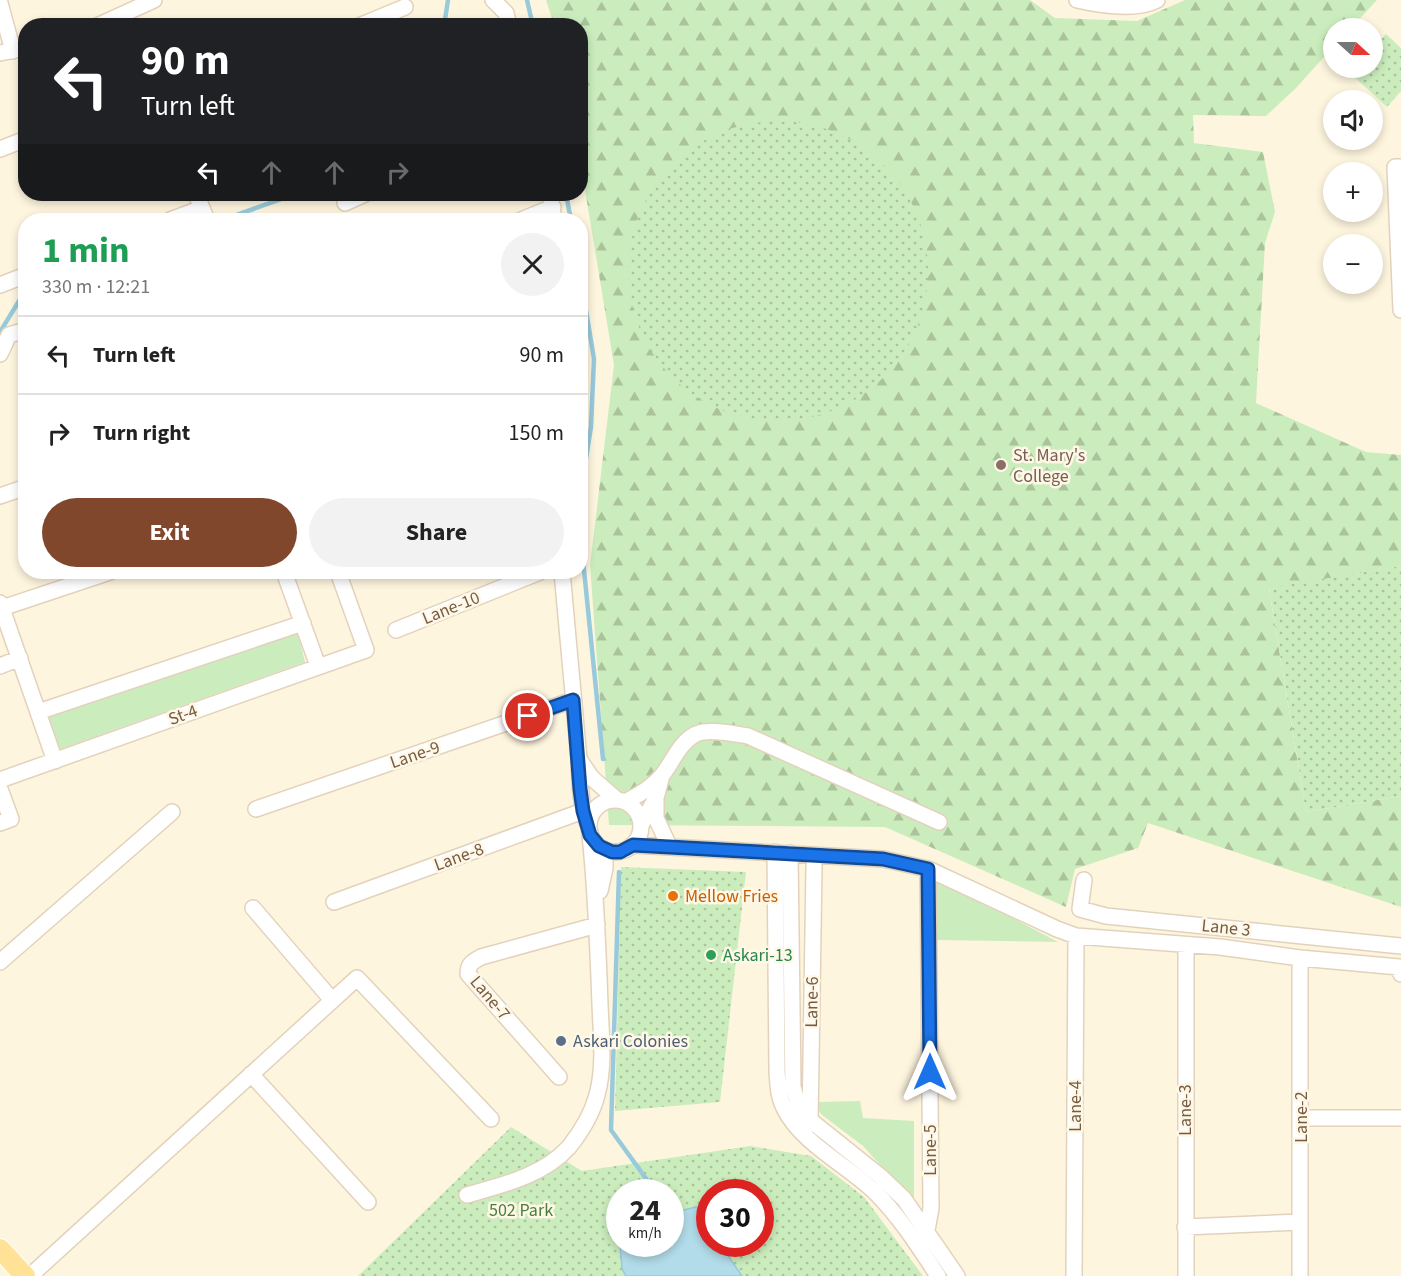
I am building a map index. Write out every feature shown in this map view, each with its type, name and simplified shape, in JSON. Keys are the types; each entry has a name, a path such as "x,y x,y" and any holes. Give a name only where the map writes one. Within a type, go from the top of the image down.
{"main road":[{"path":"0,1249 26,1276"}],"street":[{"path":"115,18 154,0"},
{"path":"493,0 506,13 507,18"},
{"path":"1077,0 1108,6 1149,4 1157,0"},
{"path":"0,3 13,51"},
{"path":"378,18 405,7"},
{"path":"0,149 18,142"},
{"path":"1401,167 1395,167 1401,310"},
{"path":"345,203 349,201"},
{"path":"538,213 552,207"},
{"path":"0,285 18,278"},
{"path":"0,354 9,335 18,332"},
{"path":"0,496 18,490"},
{"path":"55,761 1,605 87,579"},
{"path":"290,579 318,666"},
{"name":"St-4","path":"0,780 366,650 341,579"},
{"name":"Lane-10","path":"396,630 523,579"},
{"path":"563,579 583,811 594,841 605,850 620,852 633,845 669,846 883,859 928,869 1076,936 1220,947 1400,971"},
{"path":"38,712 303,623"},
{"path":"0,666 20,658"},
{"name":"Lane-9","path":"256,809 573,700"},
{"path":"467,1195 517,1180 544,1167 568,1148 586,1122 597,1095 602,1061 597,902 590,820 597,807 603,803 621,801 647,789 662,775 680,749 697,734 725,732 747,736 939,822"},
{"path":"579,759 592,778 636,811 641,825"},
{"path":"633,845 656,798 662,775"},
{"path":"0,789 11,819 0,823"},
{"path":"656,798 656,818 669,846"},
{"name":"Lane-8","path":"334,902 583,811"},
{"path":"0,962 172,812"},
{"path":"597,902 603,882 605,850"},
{"path":"783,852 793,1087 798,1104 810,1120 880,1176 904,1199 957,1276"},
{"path":"783,852 777,1072 783,1107 792,1121 809,1139 874,1191 895,1214 939,1276"},
{"name":"Lane-6","path":"809,1139 814,866"},
{"name":"Lane-5","path":"921,1250 928,1233 931,1208 928,869"},
{"name":"Lane 3","path":"1084,880 1080,909 1106,916 1401,946"},
{"path":"253,908 332,1000"},
{"name":"Lane-7","path":"559,1077 468,974 468,968 471,963 481,957 597,925"},
{"name":"Lane-4","path":"1074,1276 1076,936"},
{"name":"Lane-3","path":"1186,945 1186,1276"},
{"name":"Lane-2","path":"1300,958 1300,1276"},
{"path":"30,1276 357,978 491,1119"},
{"path":"251,1074 368,1202"},
{"path":"1301,1118 1401,1118"},
{"path":"1185,1227 1300,1222"}],"green space":[{"name":"St. Mary's College","path":"546,0 1030,0 1055,18 1137,21 1185,0 1377,0 1360,18 1323,18 1323,58 1266,116 1193,115 1194,143 1263,152 1275,212 1265,243 1256,403 1366,452 1401,455 1401,566 1269,589 1306,812 1401,796 1401,907 1148,823 1138,848 1075,869 1066,907 885,827 609,825 590,565 614,365 587,201 588,18 552,18"},
{"path":"1386,34 1401,48 1401,91 1387,107 1383,103 1383,90 1368,90 1355,78 1383,78 1383,37"},
{"path":"793,121 822,127 849,138 873,155 894,176 903,187 917,213 926,242 928,271 926,300 911,342 894,366 873,387 849,404 822,415 793,421 763,421 734,415 707,404 683,387 653,355 639,329 630,300 628,256 634,227 645,200 662,176 694,146 720,132 749,123"},
{"path":"1401,566 1401,796 1306,812 1269,588"},
{"path":"298,633 305,662 58,750 46,714"},
{"path":"621,867 746,872 720,1102 615,1111"},
{"path":"939,881 945,882 1058,942 937,940 936,885"},
{"path":"860,1101 863,1118 914,1121 914,1202 863,1146 822,1115 817,1108 818,1102"},
{"name":"502 Park","path":"511,1127 582,1171 750,1146 811,1156 864,1197 923,1276 358,1276"}],"water":[{"path":"696,1207 696,1257 729,1257 742,1276 626,1276 622,1269 621,1257 684,1257 684,1210"}],"waterway":[{"path":"445,18 448,0"},
{"path":"527,0 531,18"},
{"path":"242,213 276,201"},
{"path":"567,201 570,213"},
{"path":"0,332 18,303"},
{"path":"588,323 594,359 588,446"},
{"path":"585,579 603,759"},
{"path":"619,872 611,1130 646,1179"}],"place":[{"name":"St. Mary's College","path":"1001,465"},
{"name":"Mellow Fries","path":"673,896"},
{"name":"Askari-13","path":"711,955"},
{"name":"Askari Colonies","path":"561,1041"}],"route":[{"path":"528,716 573,700 583,811 590,835 605,850 620,852 633,845 775,852 883,859 910,863 928,869 930,1072"}]}
